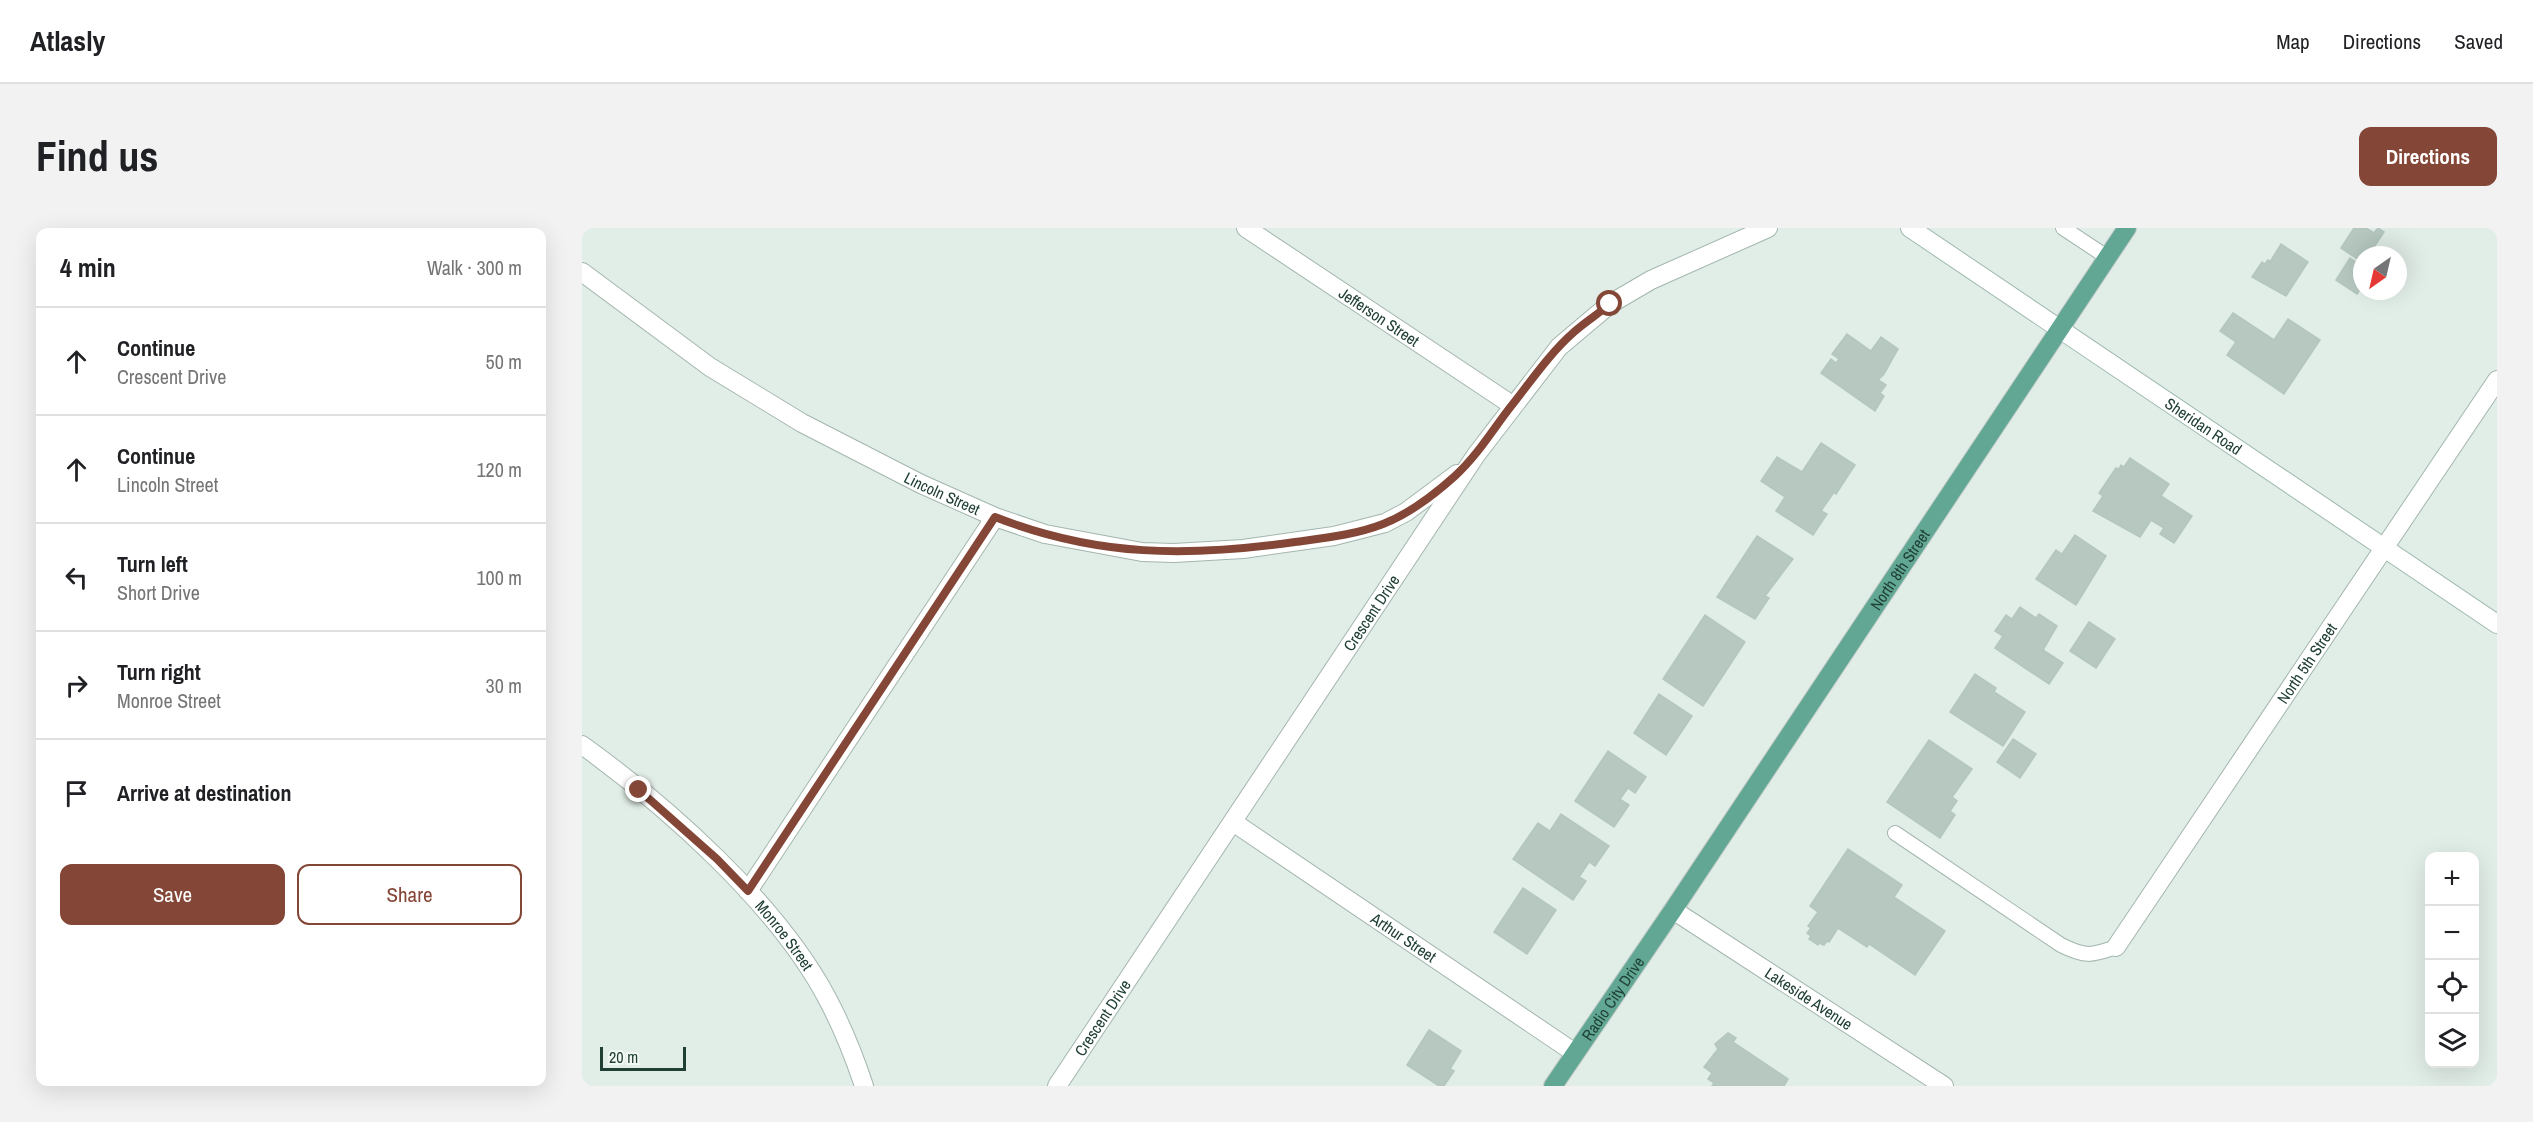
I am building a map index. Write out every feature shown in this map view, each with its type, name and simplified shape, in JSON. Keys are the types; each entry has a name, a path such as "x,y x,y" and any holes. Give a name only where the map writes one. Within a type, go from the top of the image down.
{"main road":[{"name":"North 8th Street","path":"1673,910 2127,228"},
{"name":"Radio City Drive","path":"1553,1086 1673,910"}],"street":[{"name":"Jefferson Street","path":"1246,228 1512,405"},
{"name":"Crescent Drive","path":"1057,1086 1476,455 1512,405 1559,347 1610,304 1651,280 1768,228"},
{"name":"Sheridan Road","path":"1910,228 2060,327 2497,624"},
{"name":"Lincoln Street","path":"582,272 711,367 802,423 921,484 995,517 1045,534 1142,552 1174,553 1243,549 1334,536 1385,523 1406,512 1454,477 1476,455"},
{"name":"North 5th Street","path":"2116,947 2497,380"},
{"path":"748,891 995,517"},
{"name":"Monroe Street","path":"582,745 639,790 717,859 748,891 786,938 827,998 855,1057 864,1086"},
{"name":"Arthur Street","path":"1233,822 1575,1053"},
{"name":"Lakeside Avenue","path":"1673,910 1944,1086"}],"lane":[{"path":"2063,228 2107,257"},
{"path":"1895,833 2061,945 2079,954 2094,955 2116,947"}],"building":[{"path":"2354,228 2366,228 2374,233 2378,228 2384,232 2375,246 2353,246 2353,256 2341,248"},
{"path":"2281,244 2308,262 2286,296 2252,277 2262,262 2265,264 2268,260 2270,262"},
{"path":"2350,258 2353,260 2353,291 2336,280"},
{"path":"2233,313 2274,340 2288,319 2320,340 2284,394 2227,355 2236,342 2220,331"},
{"path":"1847,334 1871,351 1881,337 1898,349 1878,380 1886,385 1880,393 1884,396 1875,411 1821,373 1831,359 1836,363 1839,359 1832,354"},
{"path":"1821,443 1855,465 1836,494 1834,492 1821,511 1827,514 1813,535 1776,511 1785,497 1761,481 1777,457 1802,472"},
{"path":"2130,458 2169,484 2161,496 2192,516 2174,543 2160,534 2164,528 2151,520 2140,537 2093,511 2103,496 2099,493 2116,468 2119,469 2121,465 2124,467"},
{"path":"2075,535 2106,556 2076,605 2036,579 2056,550 2062,554"},
{"path":"1757,536 1793,559 1765,596 1769,598 1755,619 1717,597"},
{"path":"2020,607 2036,618 2039,614 2057,626 2043,650 2063,663 2049,684 1995,648 2003,636 1995,631 2006,615 2012,619"},
{"path":"1705,615 1745,642 1703,706 1663,679"},
{"path":"2089,622 2115,639 2096,668 2070,651"},
{"path":"1975,674 1996,688 1994,692 2025,712 2003,746 1950,712"},
{"path":"1659,694 1692,716 1666,755 1634,733"},
{"path":"2013,739 2036,754 2020,778 1997,762"},
{"path":"1929,740 1972,769 1952,797 1957,801 1950,811 1955,815 1940,838 1887,802"},
{"path":"1608,751 1646,777 1635,793 1628,788 1620,799 1629,805 1614,827 1575,801"},
{"path":"1561,814 1609,846 1595,866 1589,862 1579,877 1586,881 1573,900 1513,859 1538,823 1550,831"},
{"path":"1848,849 1902,885 1894,897 1945,931 1915,975 1869,944 1867,947 1838,928 1829,942 1827,941 1824,945 1819,943 1818,945 1809,939 1811,936 1807,933 1811,928 1808,926 1818,912 1810,906"},
{"path":"1523,888 1556,910 1527,954 1494,932"},
{"path":"1429,1030 1461,1051 1450,1069 1454,1071 1444,1086 1439,1086 1407,1065"},
{"path":"1728,1033 1736,1038 1733,1042 1788,1079 1784,1086 1712,1086 1714,1083 1708,1079 1712,1073 1704,1067 1718,1049 1715,1044"}],"route":[{"path":"639,790 717,859 748,891 995,517 1045,534 1142,552 1174,553 1243,549 1362,531 1406,512 1454,477 1476,455 1512,405 1559,347 1610,304"}]}
